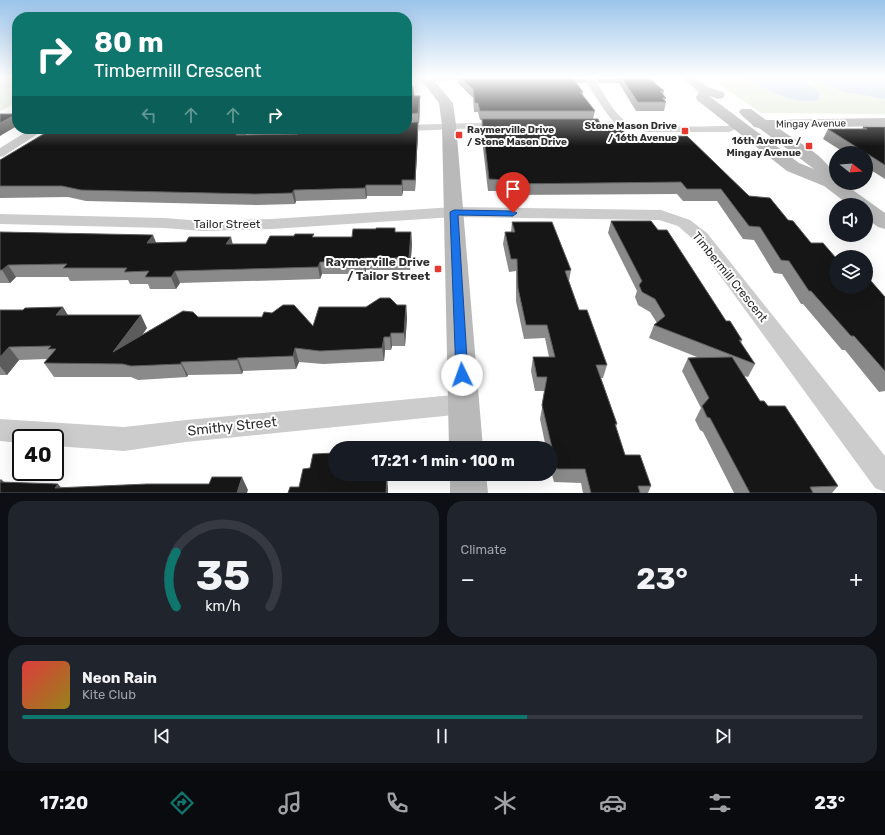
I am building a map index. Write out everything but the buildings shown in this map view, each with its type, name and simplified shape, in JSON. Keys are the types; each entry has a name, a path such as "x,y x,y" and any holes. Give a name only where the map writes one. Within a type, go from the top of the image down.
{"street":[{"path":"444,100 446,103 449,125 466,441"},
{"path":"603,100 609,110 622,125"},
{"path":"706,100 793,167 829,182"},
{"path":"729,100 823,168 829,180"},
{"name":"Mingay Avenue","path":"738,124 885,122"},
{"path":"567,125 622,125 648,129 729,129 738,124"},
{"path":"412,128 449,125 520,125"},
{"path":"0,153 31,134"},
{"path":"841,190 852,198"},
{"name":"Tailor Street","path":"0,219 219,225 280,224 454,212"},
{"name":"Timbermill Crescent","path":"454,212 661,215 684,223 701,237 885,478"},
{"path":"873,214 885,223"},
{"name":"Smithy Street","path":"0,430 124,438 464,404"},
{"path":"468,481 469,493"}],"green space":[{"path":"0,100 12,100 12,105 0,111"},
{"path":"742,100 885,100 885,114 761,113"}],"water":[{"path":"795,100 819,100 809,101"}],"place":[{"name":"Stone Mason Drive / 16th Avenue","path":"685,131"},
{"name":"Raymerville Drive / Stone Mason Drive","path":"459,135"},
{"name":"16th Avenue / Mingay Avenue","path":"809,146"},
{"name":"Raymerville Drive / Tailor Street","path":"438,269"}],"route":[{"path":"462,375 454,212 513,213"}]}
